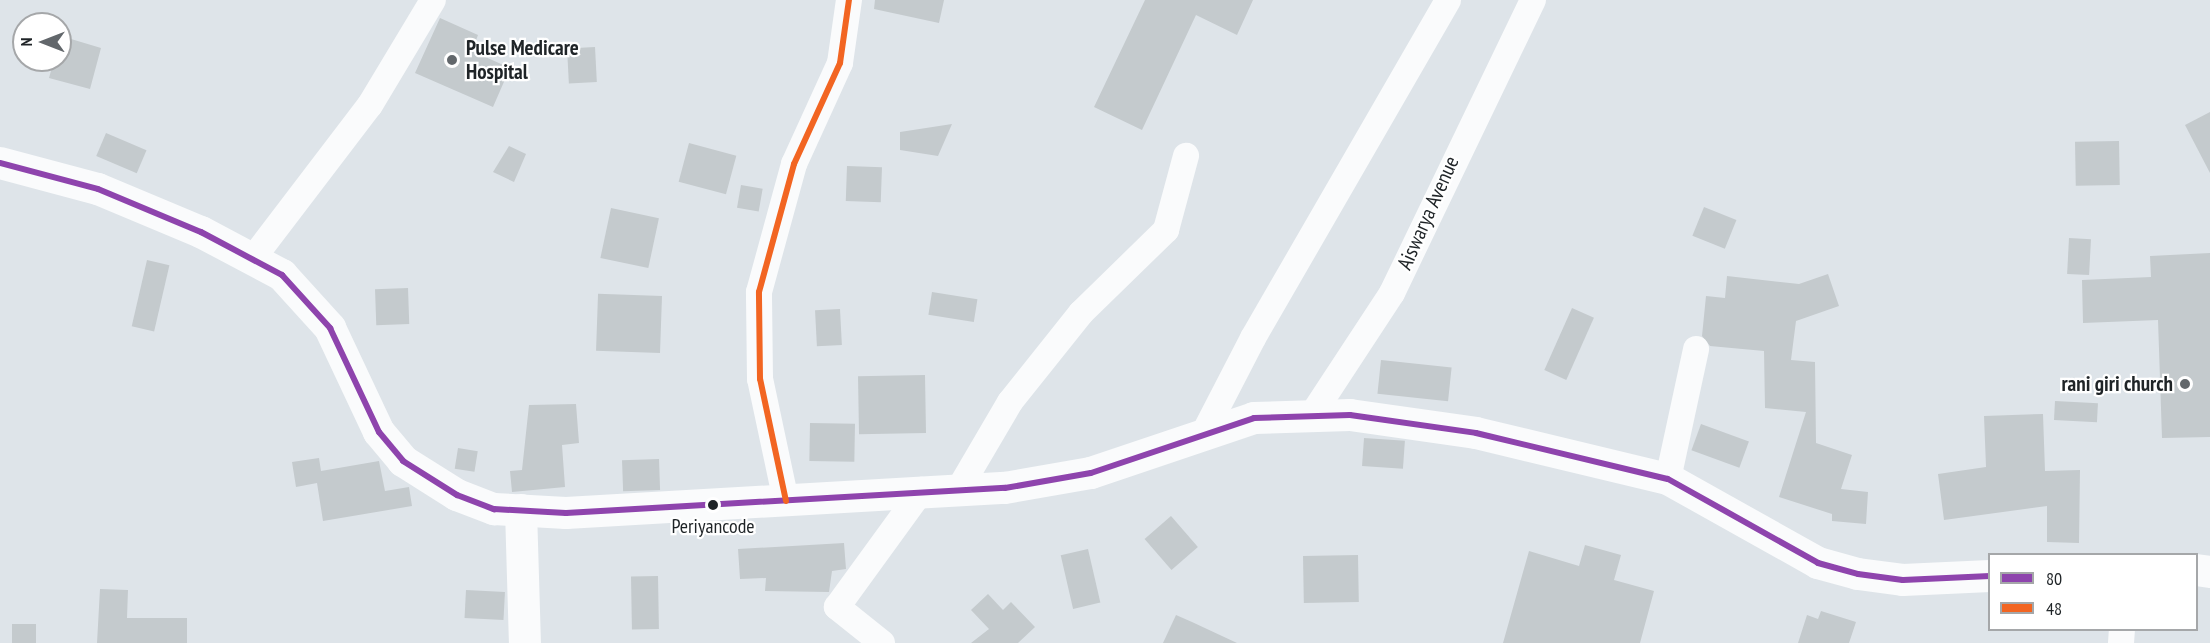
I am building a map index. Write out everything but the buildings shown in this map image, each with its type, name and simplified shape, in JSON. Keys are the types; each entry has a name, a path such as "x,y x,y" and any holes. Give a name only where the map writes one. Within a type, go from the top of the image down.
{"main road":[{"path":"0,163 98,189 254,257 308,298 330,328 379,432 403,461 457,495 494,509 786,501 922,490 1005,488 1090,473 1205,431 1254,418 1407,420 1668,479 1818,563 1903,580 1988,576"},
{"path":"521,510 525,643"}],"street":[{"path":"254,257 370,105 433,0"},
{"path":"786,501 760,379 759,292 794,164 840,63 849,0"},
{"path":"1205,431 1253,338 1448,0"},
{"name":"Aiswarya Avenue","path":"1310,418 1392,293 1533,0"},
{"path":"959,489 1010,402 1081,314 1166,230 1186,156"},
{"path":"1668,479 1696,349"},
{"path":"882,643 837,607 922,490"}],"transit line":[{"name":"48","path":"786,501 760,379 759,292 794,164 840,63 849,0"},
{"name":"80","path":"0,163 98,189 201,232 282,275 330,328 379,432 403,461 457,495 494,509 566,513 1005,488 1091,473 1254,418 1350,415 1476,433 1668,479 1818,563 1858,574 1903,580 1988,576"}],"place":[{"name":"Pulse Medicare Hospital","path":"452,60"},
{"name":"rani giri church","path":"2185,384"},
{"name":"Periyancode","path":"713,505"}]}
